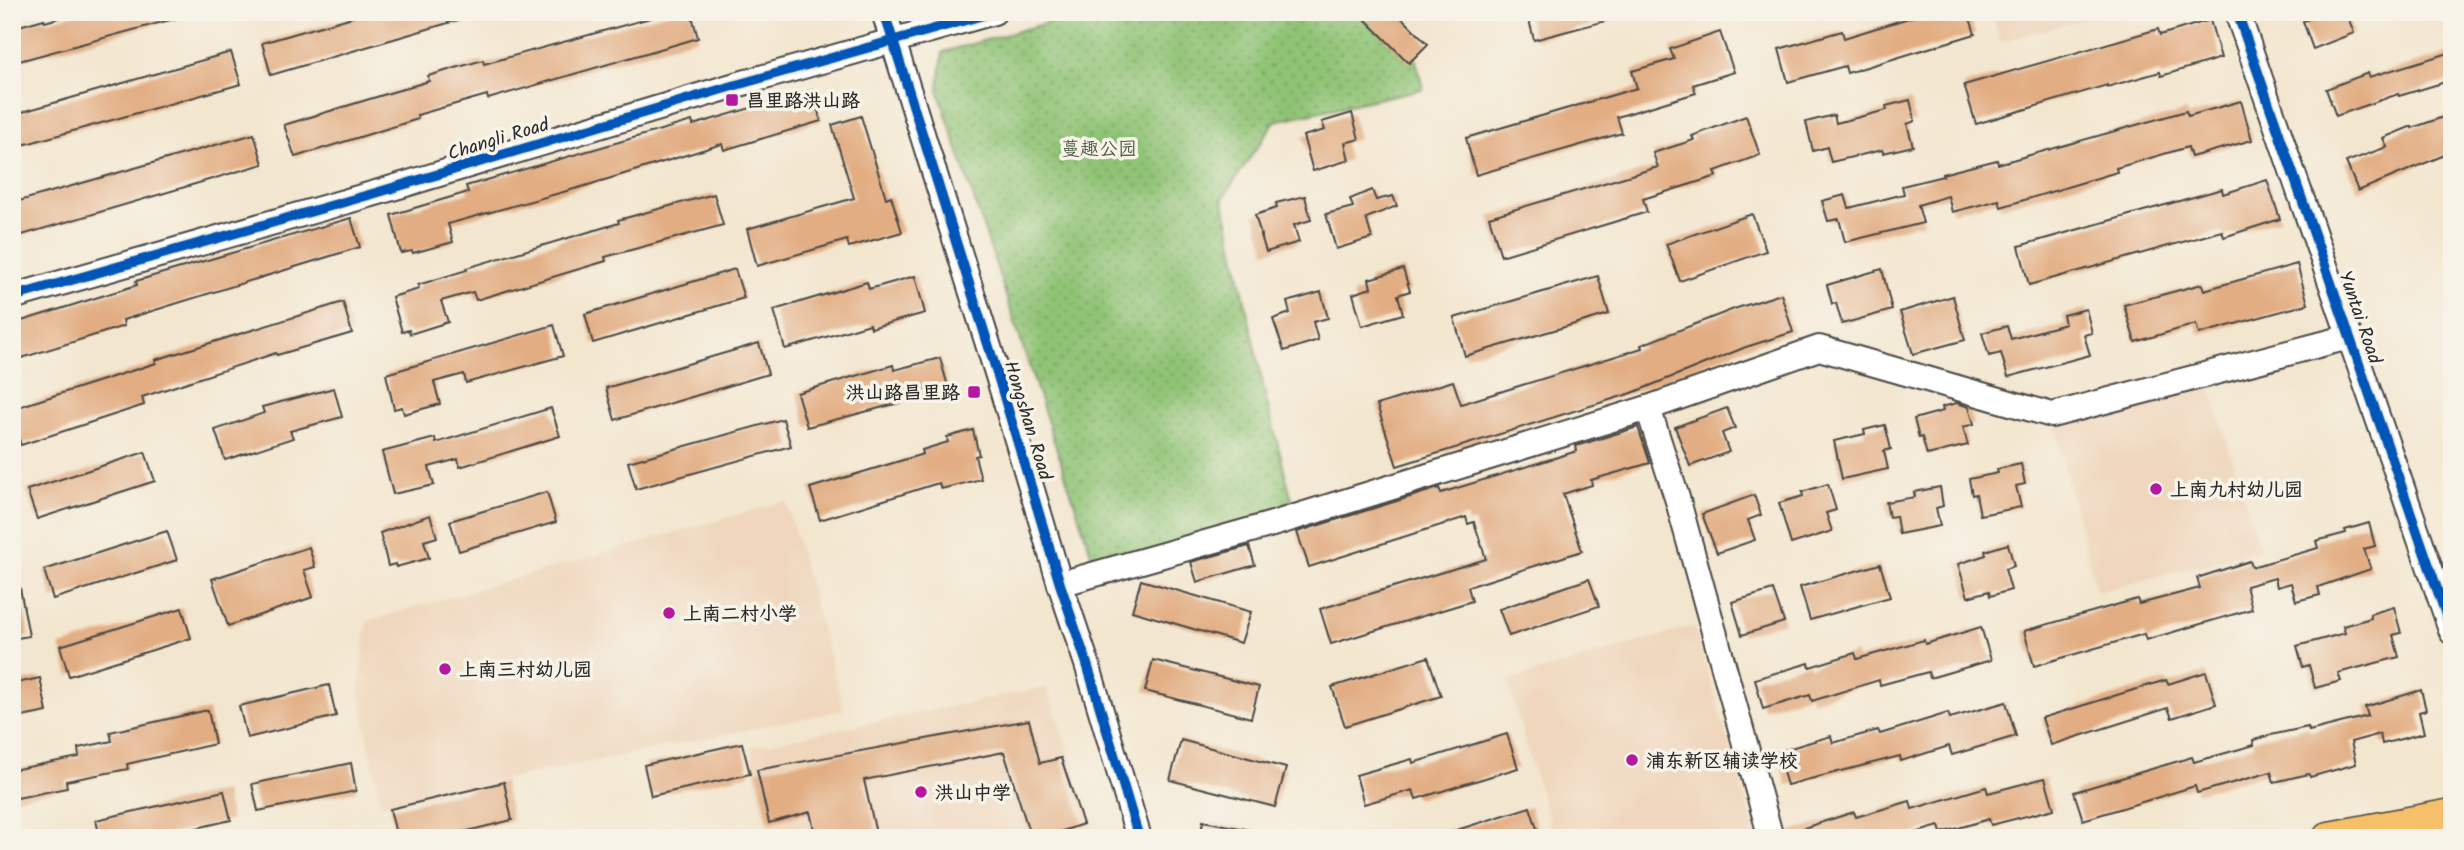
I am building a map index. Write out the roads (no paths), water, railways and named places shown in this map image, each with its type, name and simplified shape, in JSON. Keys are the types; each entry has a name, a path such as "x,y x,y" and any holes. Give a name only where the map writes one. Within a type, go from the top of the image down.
{"main road":[{"path":"2329,838 2452,815"}],"street":[{"name":"Hongshan Road","path":"884,12 1139,838"},
{"name":"Changli Road","path":"12,297 994,12"},
{"name":"Yuntai Road","path":"2237,12 2452,632"},
{"path":"1060,584 1276,523 1648,408 1819,348 2052,415 2349,337"},
{"path":"1648,408 1678,501 1771,838"}],"place":[{"name":"昌里路洪山路","path":"732,100"},
{"name":"洪山路昌里路","path":"974,392"},
{"name":"上南九村幼儿园","path":"2156,489"},
{"name":"上南二村小学","path":"669,613"},
{"name":"上南三村幼儿园","path":"445,669"},
{"name":"浦东新区辅读学校","path":"1632,760"},
{"name":"洪山中学","path":"921,792"}],"park label":[{"name":"蔓趣公园","path":"1099,148"}]}
